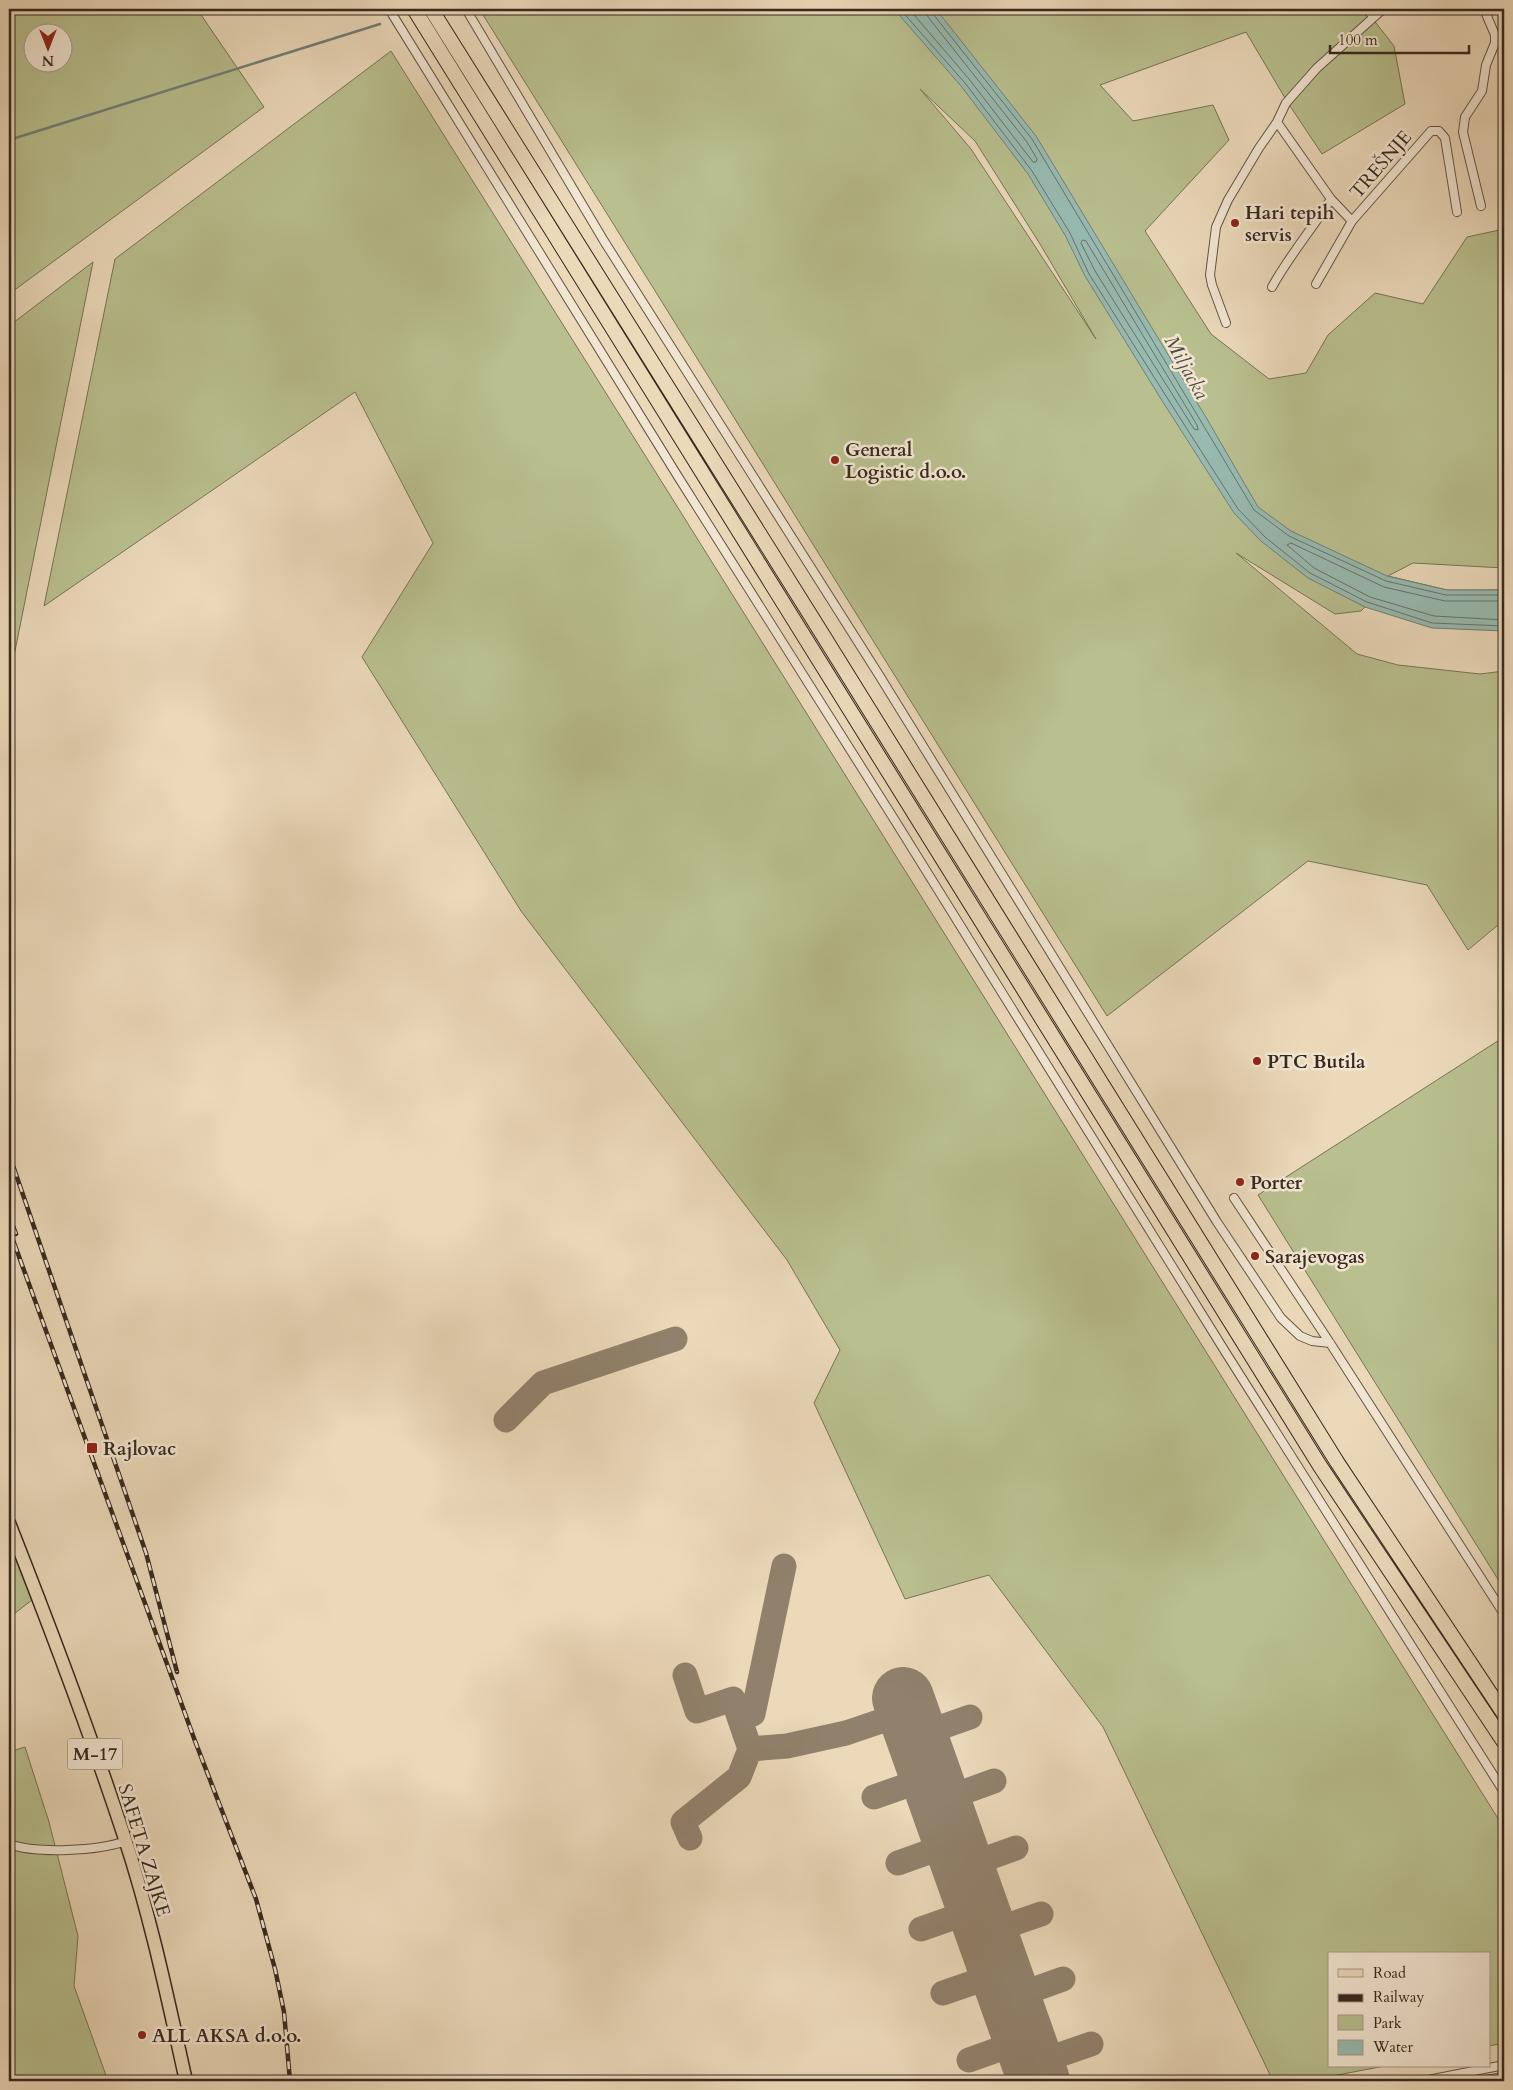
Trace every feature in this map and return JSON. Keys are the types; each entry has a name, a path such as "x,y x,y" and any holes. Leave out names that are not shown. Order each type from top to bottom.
{"highway":[{"path":"414,9 1320,1466 1504,1742"},
{"path":"431,9 811,615 1337,1462 1504,1714"}],"main road":[{"name":"SAFETA ZAJKE","path":"9,1523 72,1688 126,1841 166,1990 186,2081"}],"street":[{"path":"389,9 1231,1362 1504,1792"},
{"path":"466,9 604,241 879,675 1217,1222 1281,1318 1300,1336 1312,1341 1330,1343"},
{"path":"1366,9 1374,17"},
{"path":"1226,323 1210,275 1216,227 1228,200 1259,148 1278,122 1286,103 1317,68 1383,9"},
{"path":"1481,206 1463,132 1463,123 1469,108 1482,92 1486,65 1495,43 1495,35 1484,9"},
{"name":"TREŠNJE","path":"1278,122 1331,199 1352,221 1431,131 1435,130 1443,134 1457,212"},
{"name":"TREŠNJE","path":"1272,287 1286,262 1315,224 1331,199"},
{"path":"1316,284 1352,221"},
{"path":"1234,1198 1330,1343 1504,1614"},
{"path":"9,1844 60,1850 111,1846 126,1841"},
{"path":"1423,2081 1504,2066"}],"green space":[{"path":"9,9 197,9 264,107 9,294"},
{"path":"1365,9 1394,46 1405,104 1322,154 1288,103 1246,32 1100,85 1133,121 1213,105 1229,140 1145,231 1211,334 1269,379 1306,373 1328,335 1375,293 1423,304 1467,237 1504,229 1504,568 1413,563 1388,576 1447,590 1504,590 1379,593 1361,611 1335,614 1236,553 1357,654 1398,665 1480,674 1504,671 1504,920 1468,950 1427,885 1308,861 1107,1016 480,10","holes":["920,89 975,141 1040,244 1096,339 971,149"]},
{"path":"391,51 1504,1828 1504,2043 1490,2046 1490,1952 1328,1952 1328,2068 1374,2068 1306,2081 1273,2081 1103,1727 989,1575 905,1599 814,1403 840,1350 787,1260 521,911 362,657 433,543 355,392 44,606 115,259"},
{"path":"93,262 12,666 9,672 9,326"},
{"path":"1504,1037 1504,1589 1258,1195"},
{"path":"9,1542 32,1600 10,1617 9,1623"},
{"path":"25,1747 49,1822 78,1936 74,1986 108,2081 9,2081 9,1752"},
{"path":"1504,2072 1504,2081 1455,2081"}],"water":[{"path":"894,9 936,9 1036,136 1258,507 1291,531 1387,576 1447,590 1504,590 1504,631 1432,628 1365,607 1308,578 1261,541 1234,513 1161,399 1085,276 1065,235 1028,174 961,86"}],"waterway":[{"path":"9,140 380,24"}],"taxiway":[{"path":"506,1420 543,1383 675,1339"},
{"path":"784,1566 753,1714 740,1720 750,1749 787,1746 846,1733 908,1712"},
{"path":"685,1675 697,1711 733,1699 740,1720"},
{"path":"916,1736 970,1717"},
{"path":"690,1838 683,1822 739,1777 750,1749"},
{"path":"874,1797 931,1777"},
{"path":"939,1801 994,1781"},
{"path":"898,1863 954,1843"},
{"path":"963,1867 1016,1848"},
{"path":"921,1929 978,1909"},
{"path":"986,1933 1041,1914"},
{"path":"943,1993 1001,1973"},
{"path":"1010,1998 1063,1979"},
{"path":"969,2060 1025,2040"},
{"path":"1033,2064 1091,2044"}],"runway":[{"path":"903,1698 1039,2081"}],"railway":[{"path":"9,1154 146,1553 177,1672"},
{"path":"9,1215 16,1234"},
{"path":"9,1229 195,1741 256,1899 275,1969 284,2012 290,2081"}],"place":[{"name":"Hari tepih servis","path":"1235,223"},
{"name":"General Logistic d.o.o.","path":"835,460"},
{"name":"PTC Butila","path":"1257,1061"},
{"name":"Porter","path":"1240,1182"},
{"name":"Sarajevogas","path":"1255,1256"},
{"name":"Rajlovac","path":"92,1448"},
{"name":"ALL AKSA d.o.o.","path":"142,2035"}],"water label":[{"name":"Miljacka","path":"1187,367"}]}
